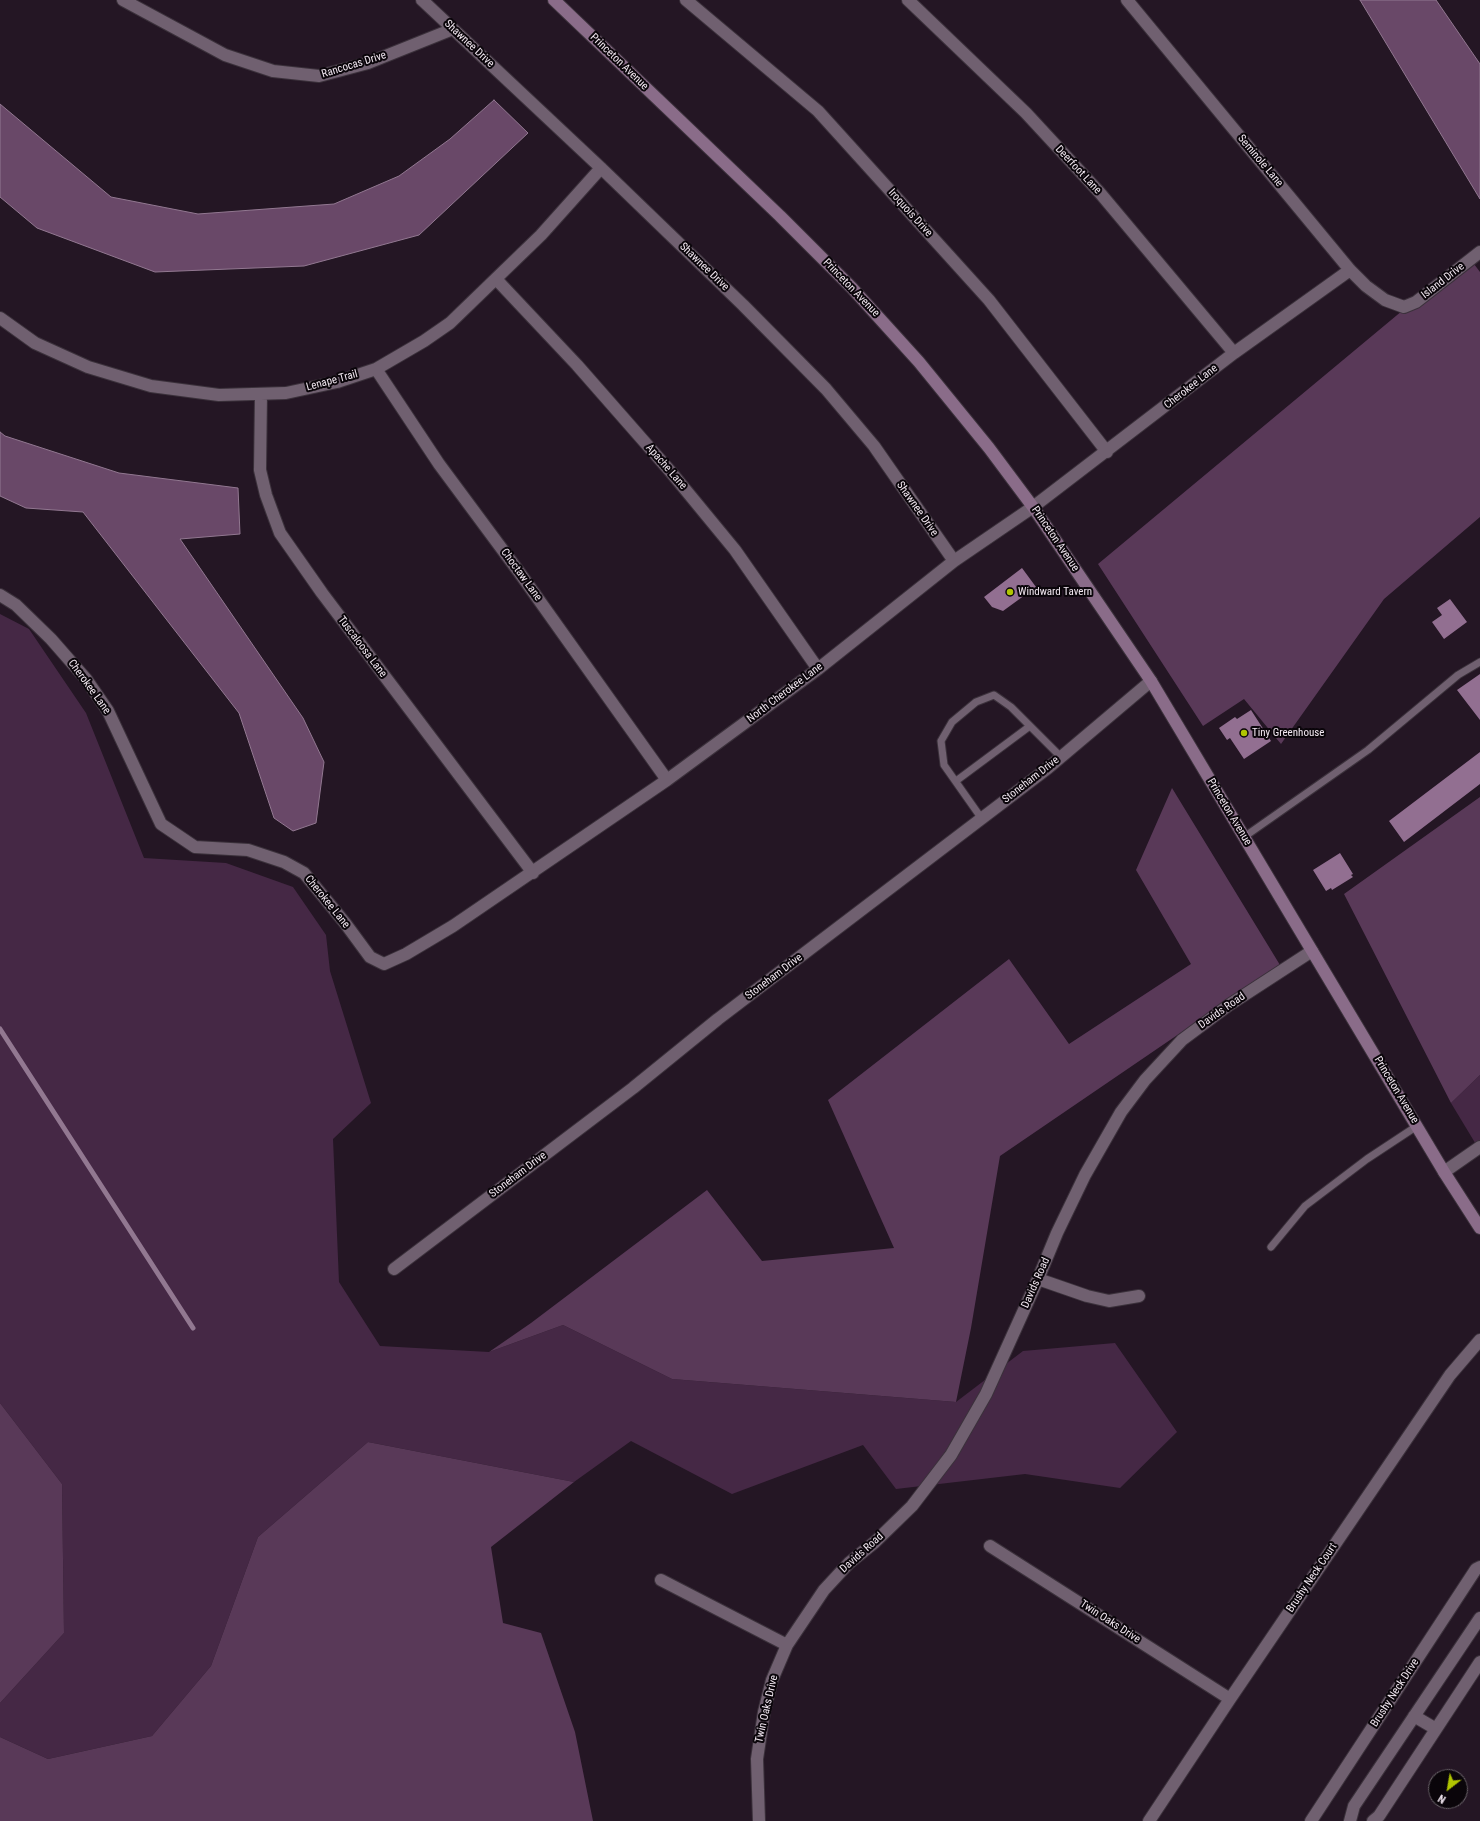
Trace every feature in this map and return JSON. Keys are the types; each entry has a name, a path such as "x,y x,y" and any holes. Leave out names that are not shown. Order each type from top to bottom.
{"main road":[{"name":"Princeton Avenue","path":"554,0 780,216 852,288 919,362 989,448 1033,507 1151,681 1444,1172 1480,1228"}],"street":[{"name":"Rancocas Drive","path":"123,0 225,55 273,71 319,76 368,63 453,29"},
{"name":"Shawnee Drive","path":"422,0 601,168 743,305 826,389 874,446 954,561"},
{"name":"Iroquois Drive","path":"686,0 818,111 989,300 1107,452"},
{"name":"Deerfoot Lane","path":"908,0 1026,113 1084,176 1234,353"},
{"name":"Seminole Lane","path":"1127,0 1350,270 1366,286 1385,300 1404,307"},
{"name":"Lenape Trail","path":"0,318 35,343 88,367 151,386 219,395 286,393 330,384 376,369 424,341 450,323 541,235 601,168"},
{"name":"Island Drive","path":"1404,307 1416,302 1480,252"},
{"name":"Cherokee Lane","path":"1033,507 1107,452 1234,353 1350,270"},
{"name":"Apache Lane","path":"496,280 577,365 670,471 735,550 818,669"},
{"name":"Choctaw Lane","path":"376,369 439,464 519,572 667,780"},
{"name":"Tuscaloosa Lane","path":"261,394 260,470 266,496 280,533 322,592 533,873"},
{"name":"North Cherokee Lane","path":"533,873 667,780 818,669 954,561 1033,507"},
{"name":"Cherokee Lane","path":"0,595 16,605 51,639 86,680 108,711 161,824 195,848 248,850 284,862 304,872 370,957 384,964 406,954 533,873"},
{"name":"Stoneham Drive","path":"394,1269 634,1088 718,1019 982,819 1061,757 1151,681"},
{"name":"Davids Road","path":"787,1645 824,1590 849,1563 875,1542 912,1506 951,1455 986,1394 1057,1233 1085,1175 1121,1112 1146,1080 1182,1040 1229,1005 1312,951"},
{"path":"1444,1172 1480,1147"},
{"path":"1038,1279 1088,1296 1109,1301 1139,1296"},
{"name":"Brushy Neck Court","path":"1149,1821 1450,1375 1480,1340"},
{"name":"Twin Oaks Drive","path":"990,1546 1230,1699"},
{"name":"Brushy Neck Drive","path":"1311,1821 1476,1569 1480,1567"},
{"path":"661,1580 787,1645"},
{"path":"1350,1821 1354,1806 1480,1618"},
{"name":"Twin Oaks Drive","path":"759,1821 757,1797 758,1751 772,1680 787,1645"},
{"path":"1373,1821 1379,1816 1480,1662"},
{"path":"1414,1716 1436,1730"}],"lane":[{"path":"1244,837 1368,750 1458,675 1480,662"},
{"path":"982,819 944,765 941,741 952,722 976,702 994,695 1011,707 1061,757"},
{"path":"956,781 1030,726"},
{"path":"1271,1247 1305,1206 1367,1159 1417,1126"}],"shaded area":[{"path":"1360,0 1436,0 1480,64 1480,199"},
{"path":"494,100 528,133 419,235 304,266 155,272 37,228 0,197 0,104 111,197 198,214 334,204 399,176 450,139"},
{"path":"1468,256 1480,272 1480,517 1384,599 1281,744 1244,699 1203,726 1098,564"},
{"path":"0,432 5,436 119,473 238,488 240,534 180,539 303,718 324,762 316,823 293,831 274,818 239,713 83,512 26,508 0,496"},
{"path":"0,614 29,629 86,713 144,858 226,863 293,887 326,935 330,971 371,1103 333,1139 339,1282 380,1346 489,1352 563,1325 672,1379 956,1402 1023,1351 1115,1343 1177,1432 1120,1488 1025,1474 896,1489 863,1445 732,1494 631,1441 574,1482 368,1442 258,1537 211,1666 152,1736 48,1759 0,1737 0,1703 64,1633 62,1484 0,1403"},
{"path":"1172,788 1280,965 1000,1156 971,1328 956,1402 672,1379 563,1325 489,1352 531,1323 707,1190 762,1261 894,1248 828,1100 1009,959 1069,1044 1191,964 1136,870"},
{"path":"1480,797 1480,1075 1451,1103 1344,894"},
{"path":"1480,1075 1480,1151 1451,1103"},
{"path":"0,1403 62,1484 64,1633 0,1703"},
{"path":"368,1442 574,1482 491,1547 503,1623 541,1633 575,1732 593,1821 0,1821 0,1737 48,1759 152,1736 211,1666 258,1537"}],"building":[{"name":"Windward Tavern","path":"1022,568 1036,587 1003,611 992,607 984,597"},
{"path":"1450,599 1467,622 1444,639 1432,622 1442,615 1437,608"},
{"path":"1480,674 1480,720 1457,690"},
{"name":"Tiny Greenhouse","path":"1251,710 1271,741 1244,759 1230,738 1227,740 1219,728 1235,717 1237,719"},
{"path":"1480,752 1480,784 1404,842 1389,821"},
{"path":"1340,853 1353,874 1351,875 1353,877 1332,890 1331,888 1326,891 1313,870"}],"waterway":[{"path":"0,1029 193,1328"}],"place":[{"name":"Windward Tavern","path":"1010,592"},
{"name":"Tiny Greenhouse","path":"1244,733"}]}
